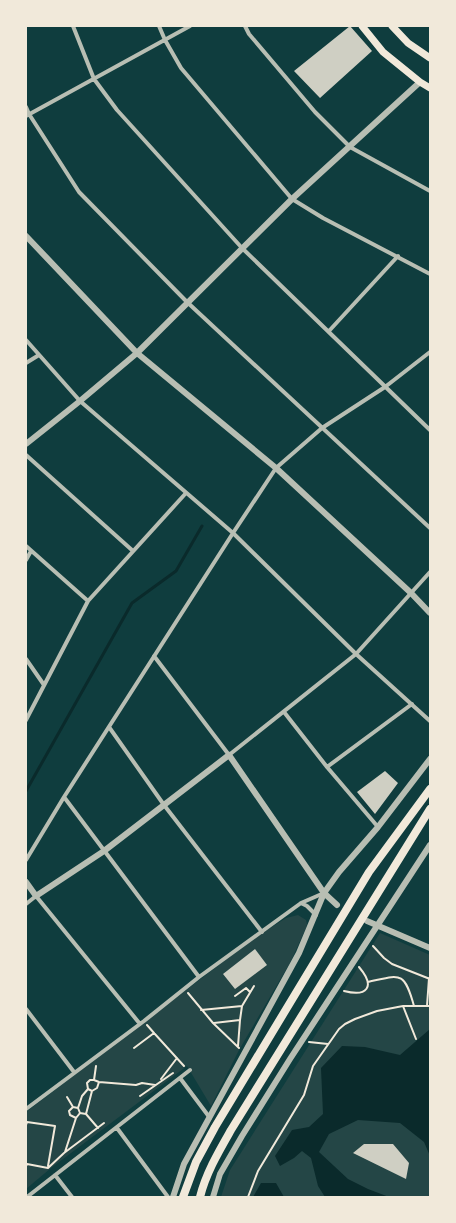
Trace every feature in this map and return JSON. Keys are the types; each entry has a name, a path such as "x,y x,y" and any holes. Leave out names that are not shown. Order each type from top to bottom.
{"main road":[{"path":"362,26 383,52 420,82 430,88"},
{"path":"392,26 408,43 430,58"},
{"path":"183,1197 196,1162 215,1127 369,872 430,789"},
{"path":"200,1197 203,1185 215,1157 231,1130 430,809"}],"street":[{"path":"74,26 94,79 117,110 242,248 430,430"},
{"path":"159,26 181,68 292,199 323,218 430,274"},
{"path":"27,115 190,26"},
{"path":"245,26 249,34 310,106 350,147 430,191"},
{"path":"26,444 137,353 292,199 420,82"},
{"path":"26,107 27,115 79,192 187,302 430,528"},
{"path":"26,236 137,353 276,468 411,593 430,613"},
{"path":"328,331 398,256"},
{"path":"26,340 80,401 233,533 356,654 430,721"},
{"path":"26,860 64,797 276,468 322,428 385,387 430,352"},
{"path":"26,363 39,355"},
{"path":"26,455 133,551"},
{"path":"26,720 88,601 186,493"},
{"path":"26,546 88,601"},
{"path":"26,560 31,551"},
{"path":"26,904 104,851 229,755 356,654 430,572"},
{"path":"154,656 229,755 324,893 336,905"},
{"path":"26,659 44,685"},
{"path":"327,767 412,704"},
{"path":"284,712 327,767 378,827"},
{"path":"109,727 164,805 262,932"},
{"path":"173,1197 182,1168 299,954 324,893 339,872 378,827 430,759"},
{"path":"64,797 199,977"},
{"path":"213,1197 220,1174 228,1158 302,1040 430,845"},
{"path":"26,882 140,1024"},
{"path":"26,1110 74,1072 140,1024 199,977 301,903 324,893"},
{"path":"301,903 307,906 316,915"},
{"path":"367,921 430,948"},
{"path":"26,1009 74,1072"},
{"path":"27,1197 190,1070"},
{"path":"180,1078 210,1118"},
{"path":"117,1128 168,1197"},
{"path":"55,1175 72,1197"}],"path":[{"path":"369,938 372,945 392,964 430,979 427,1006"},
{"path":"337,988 350,992 362,993 368,987 368,982 363,971 354,962"},
{"path":"368,982 396,976 400,978 407,985 414,1006"},
{"path":"184,989 213,1023 238,1048 242,1006 254,986"},
{"path":"235,996 246,988 250,992"},
{"path":"202,1010 242,1006"},
{"path":"248,1197 258,1171 304,1095 313,1066 339,1029 345,1024 377,1011 403,1006 430,1006"},
{"path":"403,1006 416,1038"},
{"path":"213,1023 240,1020"},
{"path":"134,1048 154,1033 185,1066 140,1096"},
{"path":"302,1040 328,1044"},
{"path":"160,1082 176,1058"},
{"path":"91,1070 97,1065 94,1080"},
{"path":"80,1113 78,1108 82,1096 88,1089 90,1080 136,1085 142,1083 155,1085"},
{"path":"86,1114 92,1091 97,1088 99,1082"},
{"path":"88,1089 92,1091"},
{"path":"67,1097 73,1107 78,1108"},
{"path":"73,1107 69,1111 70,1115 76,1118"},
{"path":"80,1113 86,1114 98,1128"},
{"path":"64,1153 76,1118 80,1113"},
{"path":"26,1125 26,1121 54,1126 48,1168"},
{"path":"48,1168 64,1153 104,1124"},
{"path":"26,1165 48,1168"}],"shaded area":[{"path":"298,915 306,920 307,924 291,961 239,1050 211,1106 187,1066 51,1168 26,1189 26,1112 253,939 286,918"},
{"path":"380,933 430,955 430,1197 221,1197 230,1170"},
{"path":"430,1029 430,1156 424,1142 400,1123 358,1120 329,1134 319,1152 348,1179 389,1197 325,1197 318,1186 311,1158 302,1151 294,1158 280,1166 275,1156 292,1130 309,1127 323,1114 321,1068 342,1046 365,1047 400,1055"},
{"path":"261,1183 276,1183 284,1197 253,1197"}],"building":[{"path":"350,26 372,51 320,98 294,71"},
{"path":"385,771 398,783 375,814 357,792"},
{"path":"255,949 267,965 235,989 223,974"},
{"path":"364,1144 393,1144 409,1163 406,1179 353,1153"}],"waterway":[{"path":"26,791 132,603 176,571 202,526"}]}
